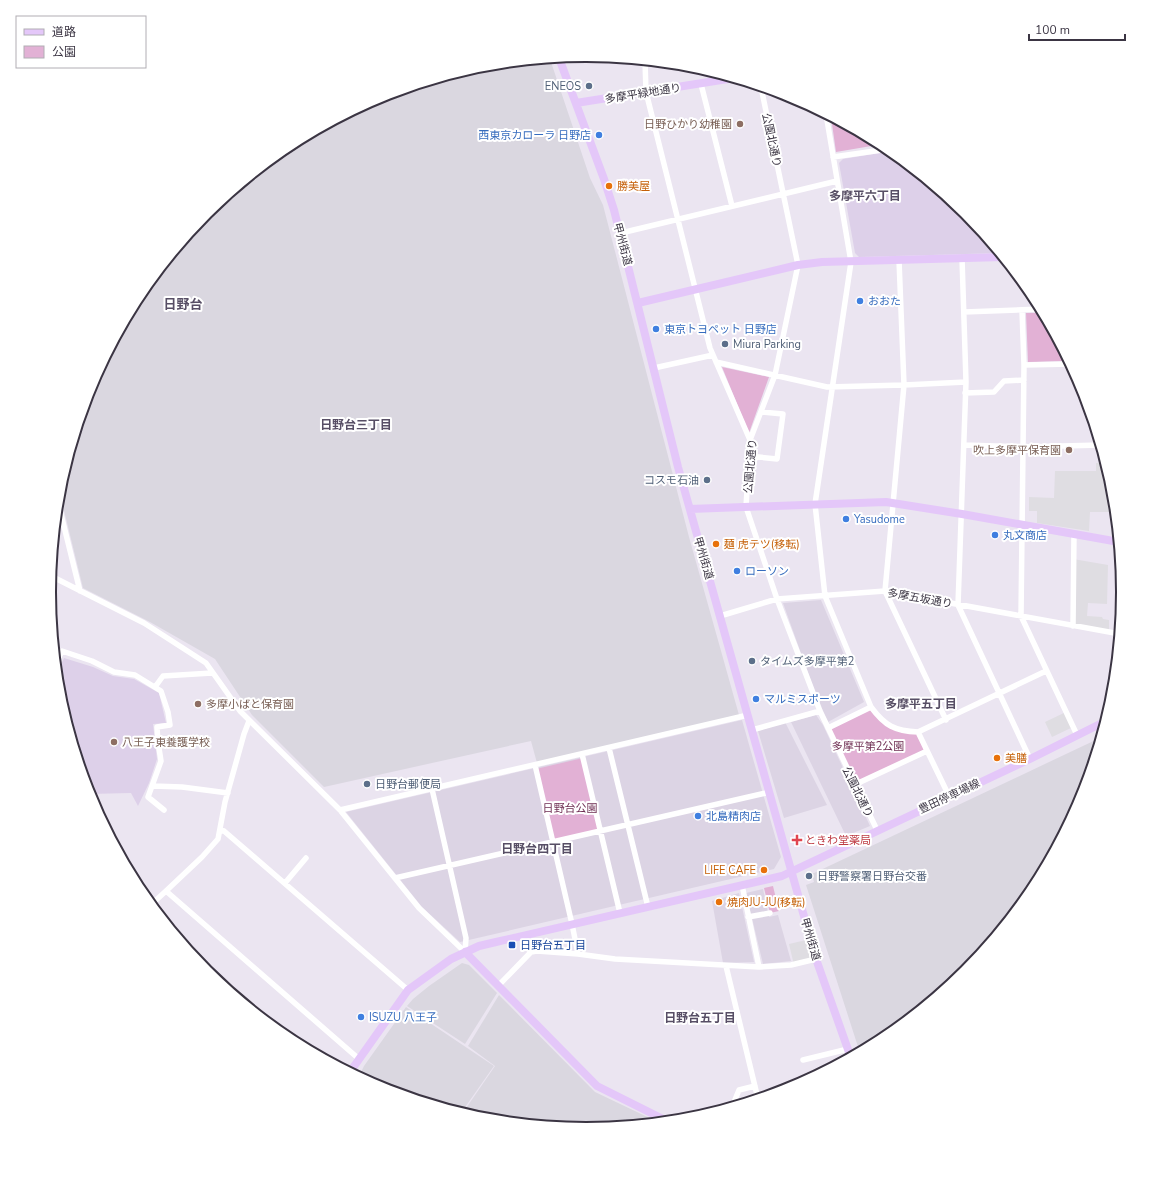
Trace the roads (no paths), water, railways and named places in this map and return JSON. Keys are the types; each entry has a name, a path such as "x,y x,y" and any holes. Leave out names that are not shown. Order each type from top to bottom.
{"street":[{"name":"甲州街道","path":"561,63 604,179 621,233 678,467 816,959 849,1053"},
{"path":"645,66 646,92 712,355 750,440"},
{"name":"多摩平緑地通り","path":"576,103 724,80"},
{"path":"701,84 732,206"},
{"name":"公園北通り","path":"762,92 798,265 775,375 750,440 746,507 777,599 820,711 854,785 877,830"},
{"path":"827,120 836,181 851,262 815,504 825,596 871,707 879,718 890,727 904,732 918,732 946,720 1046,671"},
{"path":"833,157 879,150"},
{"path":"621,233 836,181"},
{"path":"638,303 798,265 822,262 997,257"},
{"path":"962,258 966,393 958,605 1030,759"},
{"path":"899,260 904,385 885,591 946,720"},
{"path":"964,312 1035,309"},
{"path":"1022,310 1024,380 1021,616 1077,735"},
{"path":"654,368 712,355"},
{"path":"716,362 832,387 966,382"},
{"path":"1024,365 1064,362"},
{"path":"966,393 994,392 1004,381 1024,380"},
{"path":"749,456 777,459 783,414 761,412"},
{"path":"964,445 1023,447 1096,445"},
{"path":"690,509 815,504 893,503 1114,541"},
{"path":"62,517 80,591"},
{"path":"1073,626 1074,534"},
{"path":"56,579 144,623 206,663 240,711 340,810 419,908 465,952 597,1086 660,1117"},
{"name":"多摩五坂通り","path":"720,616 777,599 885,591 1115,633"},
{"path":"60,655 62,651 92,661 114,672 135,675 161,691 168,712 170,724 157,727 161,761 148,797 164,810"},
{"path":"155,687 163,676 212,673"},
{"path":"828,728 871,707"},
{"path":"752,730 820,711"},
{"path":"340,810 748,715"},
{"path":"155,901 216,842 244,734 249,721"},
{"name":"豊田停車場線","path":"353,1068 408,990 465,952 496,942 776,878 948,796 1030,759 1100,724"},
{"path":"918,732 948,796"},
{"path":"610,748 648,907"},
{"path":"854,785 927,751"},
{"path":"582,754 620,913"},
{"path":"535,765 578,954"},
{"path":"153,786 182,787 228,793"},
{"path":"432,789 466,938 465,952"},
{"path":"395,878 770,792"},
{"path":"220,830 224,831 408,990"},
{"path":"285,884 306,858"},
{"path":"742,885 759,967"},
{"path":"166,891 359,1059"},
{"path":"748,917 770,913"},
{"path":"498,986 531,952 538,951 615,959 759,967 791,965 816,959"},
{"path":"726,966 757,1095"},
{"path":"803,1060 848,1049"},
{"path":"734,1102 740,1090 755,1086"}],"place":[{"name":"ENEOS","path":"589,86"},
{"name":"日野ひかり幼稚園","path":"740,124"},
{"name":"西東京カローラ 日野店","path":"599,135"},
{"name":"勝美屋","path":"609,186"},
{"name":"おおた","path":"860,301"},
{"name":"東京トヨペット 日野店","path":"656,329"},
{"name":"Miura Parking","path":"725,344"},
{"name":"吹上多摩平保育園","path":"1069,450"},
{"name":"コスモ石油","path":"707,480"},
{"name":"Yasudome","path":"846,519"},
{"name":"丸文商店","path":"995,535"},
{"name":"麺 虎テツ(移転)","path":"716,544"},
{"name":"ローソン","path":"737,571"},
{"name":"タイムズ多摩平第2","path":"752,661"},
{"name":"マルミスポーツ","path":"756,699"},
{"name":"多摩小ばと保育園","path":"198,704"},
{"name":"八王子東養護学校","path":"114,742"},
{"name":"美膳","path":"997,758"},
{"name":"日野台郵便局","path":"367,784"},
{"name":"北島精肉店","path":"698,816"},
{"name":"ときわ堂薬局","path":"797,840"},
{"name":"LIFE CAFE","path":"764,870"},
{"name":"日野警察署日野台交番","path":"809,876"},
{"name":"焼肉JU-JU(移転)","path":"719,902"},
{"name":"日野台五丁目","path":"512,945"},
{"name":"ISUZU 八王子","path":"361,1017"}],"district":[{"name":"多摩平六丁目","path":"865,196"},
{"name":"日野台","path":"183,304"},
{"name":"日野台三丁目","path":"356,425"},
{"name":"多摩平五丁目","path":"921,704"},
{"name":"日野台四丁目","path":"537,849"},
{"name":"日野台五丁目","path":"700,1018"}],"park label":[{"name":"多摩平第2公園","path":"868,746"},
{"name":"日野台公園","path":"570,808"}]}
